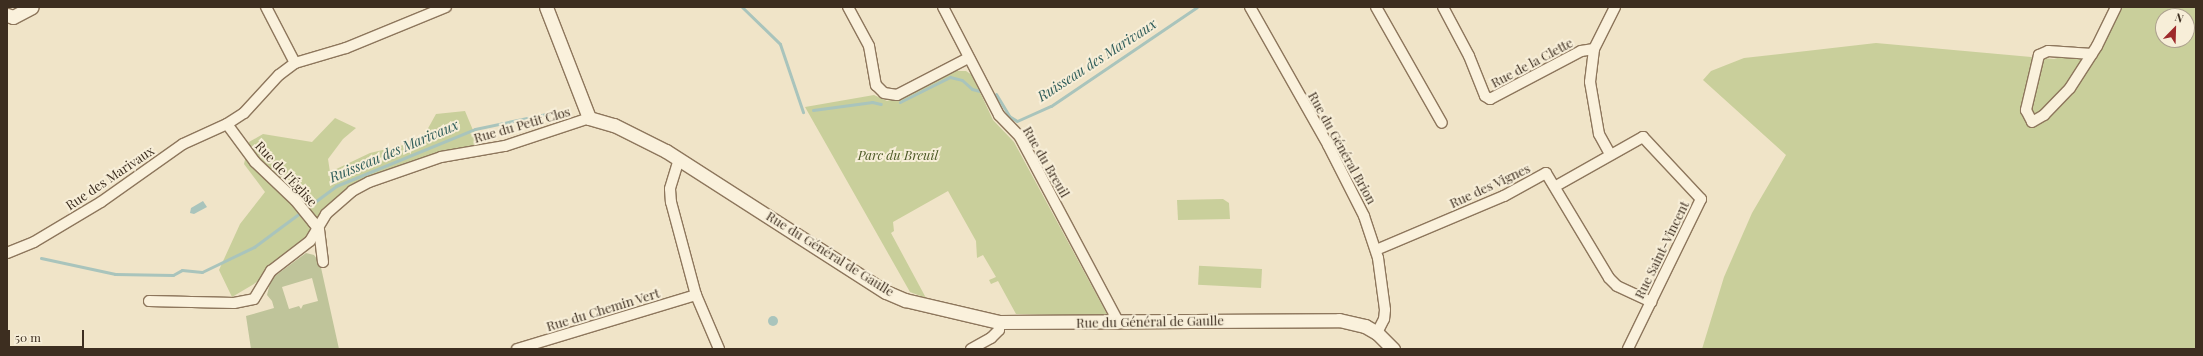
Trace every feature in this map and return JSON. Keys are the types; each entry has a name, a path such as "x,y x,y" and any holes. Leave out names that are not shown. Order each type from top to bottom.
{"street":[{"path":"7,15 13,17 32,7"},
{"path":"266,7 295,63"},
{"path":"227,124 244,113 279,75 295,63 346,48 446,7"},
{"path":"546,7 589,118"},
{"path":"848,7 869,46 876,85 884,93 897,95 968,58"},
{"name":"Rue du Breuil","path":"943,7 968,58 999,115 1020,137 1119,323"},
{"name":"Rue du Général Brion","path":"1250,7 1350,187 1376,250 1385,310 1384,319 1377,333"},
{"path":"1376,7 1442,123"},
{"name":"Rue de la Clette","path":"1443,7 1469,56 1485,96 1490,99 1581,51 1594,49"},
{"path":"1610,154 1600,134 1592,99 1590,82 1594,49 1615,7"},
{"path":"2092,54 2048,51 2039,55 2026,110 2032,122 2044,115 2070,88 2092,54 2116,7"},
{"name":"Rue du Petit Clos","path":"316,226 337,202 369,182 441,157 472,154 531,139 589,118"},
{"name":"Rue du Général de Gaulle","path":"589,118 599,119 638,136 679,159 886,292 922,306 999,322 1119,323 1339,320 1365,326 1377,333 1394,349"},
{"name":"Rue de l'Église","path":"227,124 255,162 295,200 316,226"},
{"name":"Rue des Marivaux","path":"7,253 34,242 101,202 183,144 227,124"},
{"name":"Rue Saint-Vincent","path":"1556,186 1610,154 1643,137 1701,199 1628,349"},
{"path":"679,159 670,189 671,202 696,295 720,349"},
{"name":"Rue des Vignes","path":"1376,250 1504,196 1546,173 1556,186 1609,278 1617,286 1651,302"},
{"path":"316,226 323,262"},
{"path":"149,301 234,303 254,299 271,271 310,241 316,226"},
{"name":"Rue du Chemin Vert","path":"517,349 696,295"},
{"path":"972,349 991,338 999,330 999,322"}],"green space":[{"path":"2115,7 2196,7 2196,349 1702,349 1724,277 1752,213 1786,155 1703,80 1711,71 1744,58 1876,43 2054,59 2064,56 2080,57 2081,61 2089,62"},
{"name":"Parc du Breuil","path":"956,71 966,71 972,75 993,120 1014,142 1108,316 1016,314 998,281 991,284 989,280 996,277 983,255 977,258 976,241 948,191 893,222 894,231 891,233 926,298 910,292 805,107 874,95 887,101"},
{"path":"465,111 480,147 445,150 370,178 290,254 254,284 232,297 219,270 240,224 265,192 244,164 249,142 263,134 312,142 335,118 356,128 343,139 328,159 330,172 370,153 412,143 426,132 436,114"},
{"path":"1223,199 1229,203 1230,219 1178,220 1177,200"},
{"path":"306,253 314,255 320,263 339,349 251,349 246,316 274,308 272,301 267,295 271,279","holes":["312,278 318,301 303,305 301,309 299,306 289,309 282,287"]},
{"path":"1199,266 1262,269 1261,288 1198,285"}],"water":[{"path":"203,201 207,207 194,214 190,213 191,208"},
{"path":"771,316 775,316 777,317 777,325 771,326 768,323 768,319"}],"waterway":[{"path":"742,7 780,44 803,112"},
{"name":"Ruisseau des Marivaux","path":"996,94 1009,116 1017,121 1051,106 1197,7"},
{"name":"Ruisseau des Marivaux","path":"900,102 950,77 962,80 972,89 980,91"},
{"name":"Ruisseau des Marivaux","path":"813,110 872,102 881,104"},
{"name":"Ruisseau des Marivaux","path":"41,258 115,274 173,275 182,270 202,272 254,247 336,186 475,129 551,113 565,113"}]}
